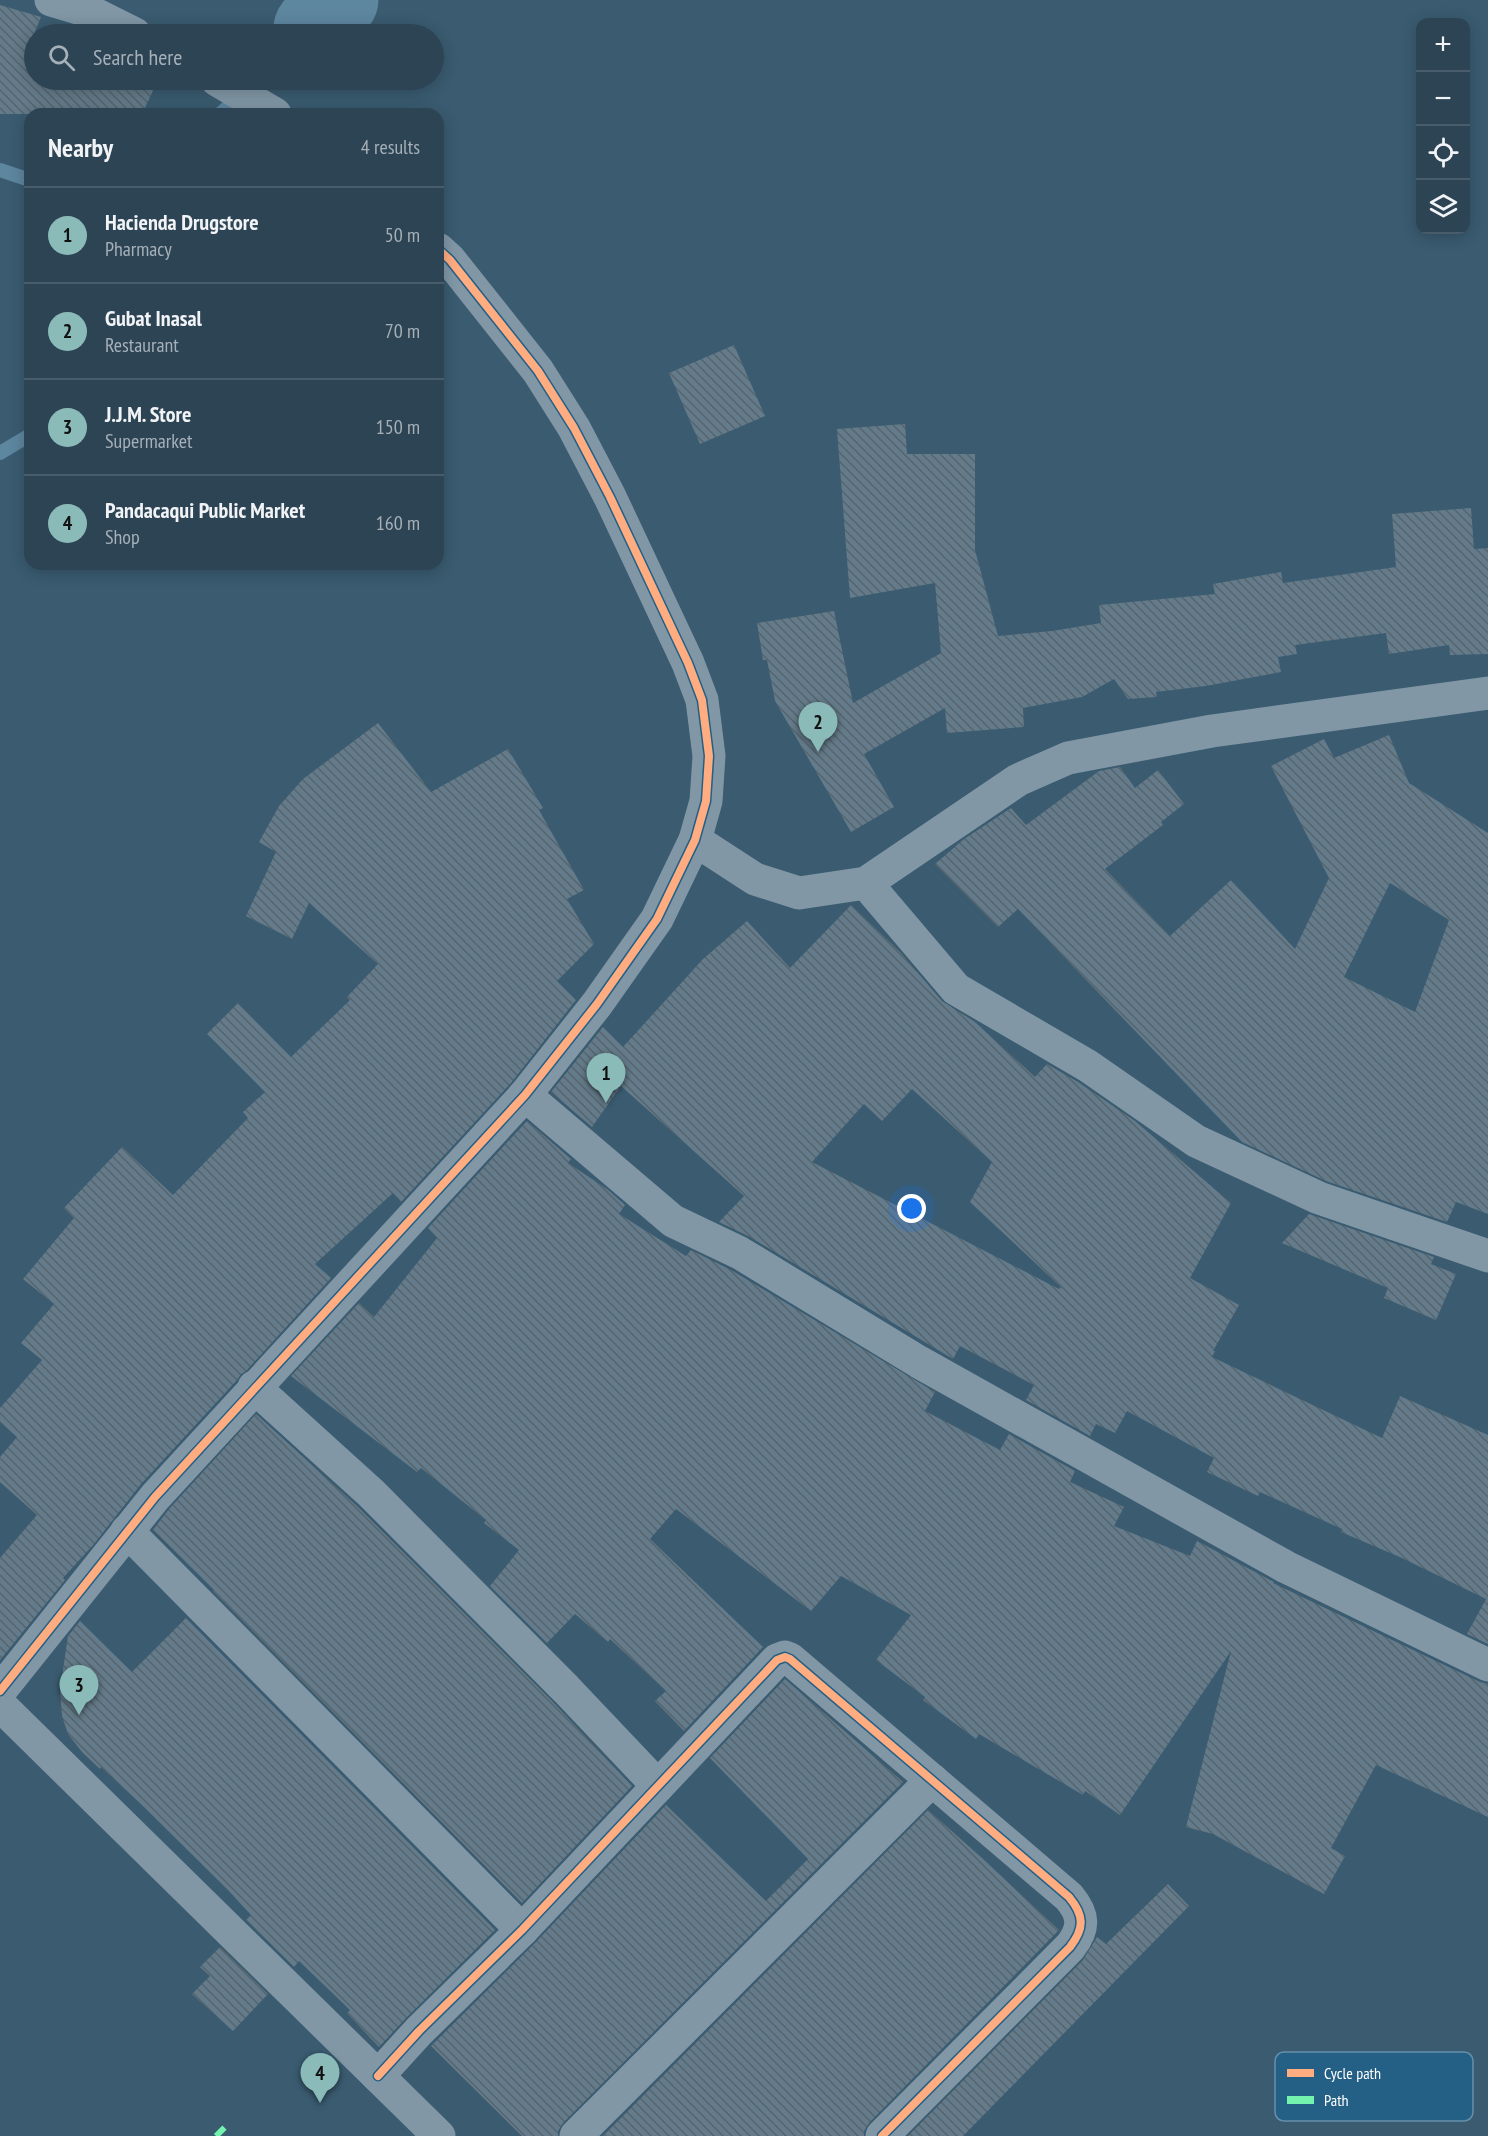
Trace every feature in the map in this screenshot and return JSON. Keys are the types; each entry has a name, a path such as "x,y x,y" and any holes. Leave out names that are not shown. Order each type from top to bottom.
{"street":[{"path":"51,0 91,12 115,24"},
{"path":"235,90 265,108"},
{"path":"0,1691 155,1497 525,1095 597,1004 657,919 695,840 706,801 709,756 702,700 688,663 610,497 574,428 538,371 444,254"},
{"path":"695,840 755,879 798,893 866,883 1018,780 1068,758 1212,731 1488,693"},
{"path":"866,883 956,989 1088,1066 1196,1141 1319,1198 1488,1256"},
{"path":"525,1095 673,1221 740,1253 919,1362 1286,1567 1488,1665"},
{"path":"254,1387 371,1493 658,1786"},
{"path":"128,1531 522,1930"},
{"path":"378,2076 419,2031 522,1930 777,1660 785,1657 1069,1897 1081,1916 1079,1936 1070,1947 882,2136"},
{"path":"0,1705 439,2136"},
{"path":"576,2136 932,1780"}],"building":[{"path":"0,5 41,17 38,24 24,24 24,90 153,90 145,108 24,108 24,114 0,114"},
{"path":"734,345 765,416 700,444 669,373"},
{"path":"905,424 907,454 975,454 975,550 998,636 1052,631 1101,623 1099,605 1215,594 1213,584 1281,572 1283,583 1396,567 1392,514 1471,508 1474,549 1488,548 1488,654 1450,655 1449,645 1389,654 1386,633 1295,645 1297,654 1278,657 1281,672 1206,686 1156,692 1157,697 1128,699 1114,679 1082,697 1023,708 1024,727 947,733 945,708 864,754 894,807 851,832 775,701 767,660 763,660 757,623 834,611 853,703 941,653 935,583 850,598 837,429"},
{"path":"378,723 431,792 508,749 543,808 539,810 584,890 567,899 594,944 557,981 576,1000 511,1083 401,1202 393,1193 315,1264 331,1278 141,1484 94,1544 63,1578 65,1580 0,1660 0,1558 37,1515 0,1482 0,1457 17,1437 0,1422 0,1408 42,1360 21,1343 54,1304 23,1279 74,1218 64,1208 122,1147 173,1195 248,1118 243,1112 265,1092 207,1034 238,1003 291,1057 350,1000 347,997 378,964 309,903 292,939 246,916 276,852 259,842 279,806 303,779"},
{"path":"1389,735 1409,783 1488,833 1488,1214 1456,1202 1447,1222 1326,1181 1242,1142 1018,909 998,927 935,864 964,839 1011,808 1026,825 1099,771 1120,767 1135,788 1158,770 1184,804 1161,822 1163,825 1105,869 1170,936 1231,880 1295,949 1329,878 1271,766 1324,739 1334,758","holes":["1390,883 1449,920 1415,1012 1344,977"]},
{"path":"851,905 900,952 942,1001 975,1022 1035,1077 1047,1064 1078,1082 1135,1121 1231,1203 1190,1278 1239,1305 1213,1351 1215,1351 1212,1357 1382,1438 1400,1396 1488,1435 1488,1644 1467,1634 1486,1599 1402,1558 1341,1532 1342,1529 1260,1492 1258,1496 1207,1472 1214,1458 1127,1411 1115,1433 1096,1424 1090,1436 1026,1400 1034,1385 960,1346 953,1359 750,1237 719,1222 744,1196 621,1086 592,1127 551,1092 603,1027 623,1047 703,959 747,921 790,968","holes":["912,1089 992,1162 970,1202 1061,1287 1059,1289 812,1162 864,1104 882,1121"]},
{"path":"527,1121 571,1159 568,1163 607,1189 625,1205 619,1214 686,1256 691,1250 731,1270 935,1392 925,1411 1000,1450 1009,1434 1075,1471 1070,1482 1124,1507 1114,1526 1190,1556 1197,1541 1273,1583 1488,1684 1488,1817 1376,1765 1331,1848 1345,1856 1324,1894 1213,1834 1186,1827 1231,1651 1120,1815 1085,1791 1083,1795 979,1734 976,1739 923,1700 925,1697 876,1660 911,1615 841,1576 811,1611 676,1509 650,1539 763,1647 684,1731 655,1701 666,1691 610,1639 608,1642 575,1614 547,1643 490,1586 519,1550 484,1523 486,1520 421,1468 417,1472 291,1376 359,1303 374,1317 437,1238 428,1228"},
{"path":"1309,1214 1434,1257 1431,1264 1456,1274 1436,1320 1384,1298 1388,1288 1282,1243"},
{"path":"256,1414 358,1507 553,1702 632,1786 522,1903 153,1530 169,1509"},
{"path":"186,1618 495,1930 379,2047 347,2013 350,2010 299,1961 294,1967 246,1920 251,1915 228,1890 143,1806 82,1752 68,1734 62,1716 60,1690 68,1636 80,1621 132,1672"},
{"path":"785,1679 903,1782 563,2123 558,2136 522,2136 431,2046 535,1943 666,1805 766,1901 808,1859 710,1758"},
{"path":"928,1810 1059,1930 869,2123 864,2136 603,2136"},
{"path":"1168,1884 1189,1906 963,2136 908,2136 1083,1960 1097,1937 1106,1944"},
{"path":"220,1947 268,1994 233,2031 192,1994 210,1976 200,1967"}],"waterway":[{"path":"317,24 338,0"},
{"path":"227,108 247,90"},
{"path":"0,170 24,178"},
{"path":"0,453 24,439"}],"marked path":[{"path":"216,2136 226,2126"}],"cycle path":[{"path":"0,1691 155,1497 525,1095 597,1004 657,919 695,840 706,801 709,756 702,700 688,663 610,497 574,428 538,371 444,254"},
{"path":"378,2076 419,2031 522,1930 777,1660 785,1657 1069,1897 1080,1916 1080,1928 1070,1947 882,2136"}],"place":[{"name":"Gubat Inasal","path":"818,752"},
{"name":"Hacienda Drugstore","path":"606,1103"},
{"name":"J.J.M. Store","path":"79,1715"},
{"name":"Pandacaqui Public Market","path":"320,2103"}]}
